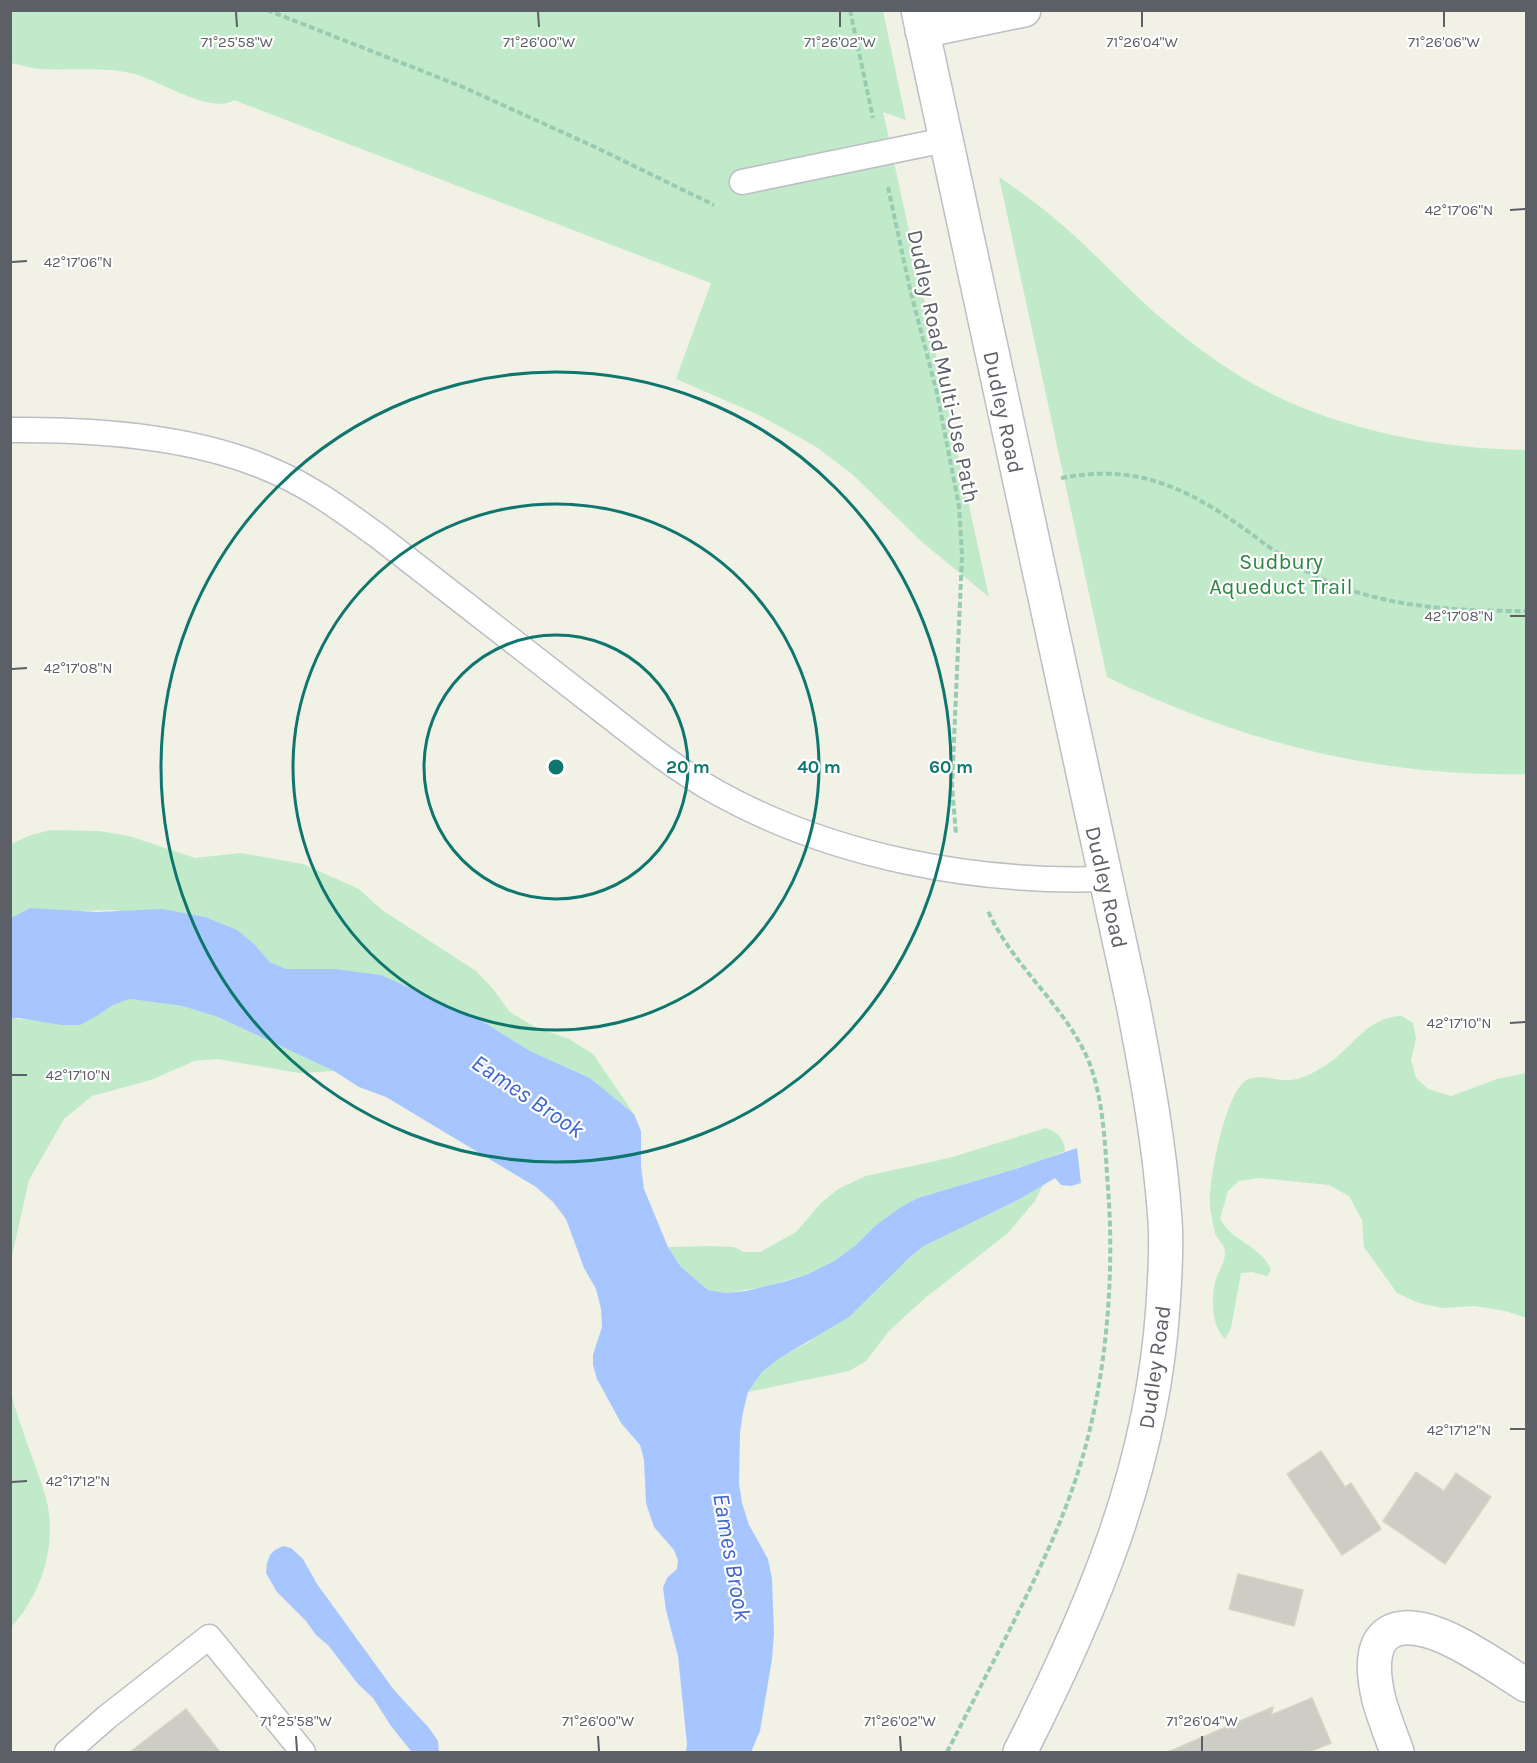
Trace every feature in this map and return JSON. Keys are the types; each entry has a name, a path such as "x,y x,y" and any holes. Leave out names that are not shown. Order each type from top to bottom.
{"street":[{"path":"920,21 1024,10"},
{"name":"Dudley Road","path":"920,21 1137,1024 1159,1161 1166,1248 1156,1378 1146,1431 1125,1510 1094,1594 1063,1666 1020,1752"},
{"path":"1397,1752 1380,1704 1376,1673 1378,1643 1387,1632 1400,1627 1409,1627 1430,1632 1458,1644 1527,1684"}],"lane":[{"path":"742,182 945,140"},
{"path":"10,430 73,430 111,433 196,446 225,453 279,473 327,500 378,536 695,780 764,816 846,845 945,868 1030,878 1104,879"},
{"path":"67,1752 107,1717 209,1637 303,1752"}],"path":[{"path":"267,10 463,87 585,142 715,205"},
{"name":"Dudley Road Multi-Use Path","path":"850,10 910,289 943,419 959,506 962,556 952,786 952,806 957,841"},
{"path":"1054,480 1109,472 1164,483 1214,508 1287,560 1319,578 1351,591 1383,600 1450,609 1527,611"},
{"path":"946,1752 1034,1581 1054,1539 1075,1483 1095,1410 1110,1279 1108,1180 1101,1109 1089,1062 1076,1038 1003,940 988,910"}],"green space":[{"path":"10,11 883,11 906,120 883,112 989,597 922,542 852,474 815,446 759,415 676,379 711,283 234,100 225,104 200,101 126,72 38,69 11,63"},
{"name":"Sudbury Aqueduct Trail","path":"999,177 1059,222 1146,305 1182,335 1224,366 1268,392 1329,417 1394,435 1460,446 1526,450 1526,774 1417,769 1363,762 1311,751 1208,720 1107,677"},
{"path":"51,830 99,831 129,836 195,858 241,853 303,864 359,889 382,910 476,971 510,1012 535,1027 569,1039 593,1054 634,1114 590,1078 530,1051 477,1018 404,985 334,969 287,970 270,962 255,945 116,910 72,911 30,908 11,918 11,844 31,835"},
{"path":"130,999 182,1006 218,1017 334,1071 299,1073 217,1059 194,1061 151,1080 92,1096 64,1119 29,1180 11,1260 11,1019 38,1020 97,1016 113,1005"},
{"path":"1402,1016 1413,1023 1416,1039 1411,1060 1416,1078 1428,1089 1451,1096 1497,1079 1526,1073 1526,1318 1506,1311 1474,1306 1443,1308 1419,1303 1397,1293 1364,1247 1362,1220 1349,1196 1329,1185 1259,1178 1239,1181 1228,1191 1220,1219 1225,1227 1260,1255 1271,1270 1267,1276 1252,1272 1241,1273 1231,1328 1225,1339 1217,1328 1213,1297 1225,1250 1215,1233 1210,1194 1220,1136 1233,1099 1241,1086 1249,1079 1259,1077 1290,1080 1311,1073 1333,1060 1368,1028 1389,1018"},
{"path":"1046,1128 1060,1136 1065,1151 1040,1161 918,1198 875,1226 856,1245 834,1261 808,1274 764,1287 725,1293 708,1290 681,1267 668,1247 734,1247 744,1252 760,1252 796,1232 821,1203 838,1189 866,1176 949,1158"},
{"path":"1044,1183 1035,1201 1008,1233 924,1299 889,1331 866,1361 849,1371 748,1392 762,1372 780,1358 809,1342 924,1246 1020,1199"},
{"path":"11,1393 46,1498 50,1532 45,1567 39,1584 22,1614 11,1627"}],"water":[{"name":"Eames Brook","path":"30,908 97,912 162,909 205,917 237,930 270,962 286,969 334,969 381,975 477,1018 530,1051 590,1078 634,1114 641,1131 641,1166 644,1189 668,1247 681,1267 708,1290 725,1293 746,1291 808,1274 834,1261 856,1245 875,1226 918,1198 1077,1148 1081,1183 1071,1186 1061,1185 1055,1178 1020,1199 924,1246 849,1317 780,1358 762,1372 748,1392 740,1433 739,1483 749,1525 768,1559 772,1579 774,1634 760,1731 751,1752 686,1752 678,1656 666,1610 663,1588 667,1578 677,1569 678,1560 674,1550 654,1527 646,1503 644,1460 640,1445 621,1423 597,1379 593,1355 602,1327 601,1309 596,1289 584,1268 566,1219 553,1202 536,1187 386,1097 359,1087 334,1071 218,1017 182,1006 130,999 113,1005 80,1025 11,1019 11,918"},
{"path":"283,1546 291,1548 303,1559 317,1584 394,1690 429,1728 438,1741 439,1752 411,1751 373,1698 358,1684 328,1645 277,1592 266,1573 267,1563 270,1555"}],"building":[{"path":"1321,1451 1345,1487 1351,1483 1381,1529 1342,1555 1287,1474"},
{"path":"1416,1472 1444,1491 1456,1473 1491,1497 1445,1564 1383,1521"},
{"path":"1238,1574 1303,1590 1294,1626 1229,1609"},
{"path":"1312,1698 1331,1743 1309,1752 1168,1752 1273,1707 1271,1715"},
{"path":"186,1709 220,1752 130,1752"}]}
